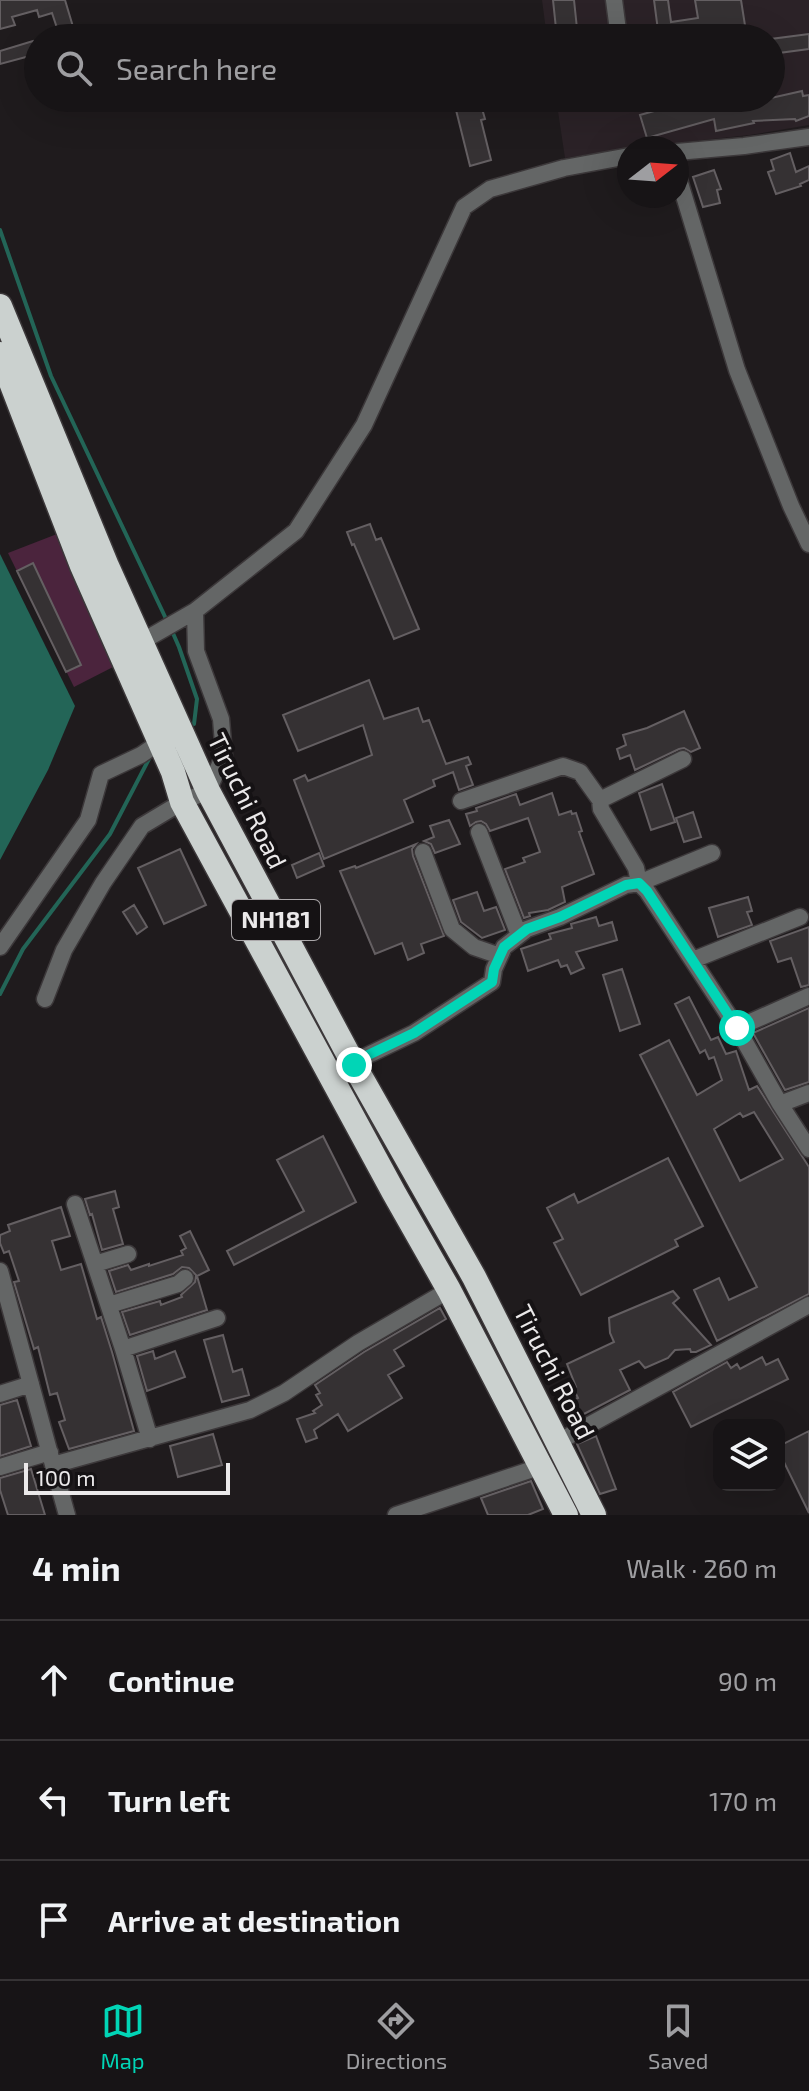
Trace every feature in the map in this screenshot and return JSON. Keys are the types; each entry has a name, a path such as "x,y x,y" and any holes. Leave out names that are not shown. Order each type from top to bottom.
{"highway":[{"name":"Tiruchi Road","path":"0,306 107,566 151,636 208,791 354,1065 474,1277 594,1515"},
{"name":"NH181","path":"0,354 82,566 173,772 182,802 386,1180 449,1290 566,1515"}],"street":[{"path":"614,0 617,24"},
{"path":"689,151 809,137"},
{"path":"151,636 195,611 296,531 364,425 464,207 490,189 564,168 617,158"},
{"path":"688,208 737,370 809,544"},
{"path":"45,999 64,950 103,883 142,826 182,802 208,791 224,755 221,719 196,651 195,611"},
{"path":"0,947 88,820 101,774 160,742"},
{"path":"600,800 683,759"},
{"path":"461,801 563,766 580,772 600,800 601,809 636,868 639,883 737,1028 809,1149"},
{"path":"479,832 519,935"},
{"path":"423,852 452,929 474,947 500,956"},
{"path":"354,1065 414,1033 492,982 504,947 527,929 560,917 626,885 639,883 712,853"},
{"path":"693,960 800,917"},
{"path":"737,1028 809,996"},
{"path":"780,1104 809,1093"},
{"path":"75,1204 150,1439"},
{"path":"95,1264 128,1254"},
{"path":"0,1271 67,1515"},
{"path":"109,1305 178,1284 185,1278"},
{"path":"0,1467 150,1439 250,1410 449,1290"},
{"path":"558,1442 809,1305"},
{"path":"123,1349 217,1318"},
{"path":"0,1394 31,1384"},
{"path":"396,1515 542,1466"}],"shaded area":[{"path":"542,0 809,0 809,125 689,142 689,136 617,136 617,150 565,158 558,112 785,112 785,24 545,24"},
{"path":"57,534 115,666 74,687 8,553"},
{"path":"0,554 75,706 48,770 0,860"}],"building":[{"path":"0,0 65,0 72,24 56,24 52,13 39,17 37,10 12,17 15,25 0,29"},
{"path":"553,0 574,0 577,24 556,24"},
{"path":"654,0 668,0 671,22 698,18 695,0 741,0 745,24 657,24"},
{"path":"809,34 809,49 785,52 785,37"},
{"path":"24,44 24,58 0,64 0,51"},
{"path":"802,91 803,96 809,95 809,116 796,121 753,121 716,131 714,119 646,136 640,115 651,112 785,112 785,95"},
{"path":"456,112 483,112 485,119 481,120 491,160 470,166"},
{"path":"790,153 796,172 809,166 809,180 776,194 768,172 774,170 771,160"},
{"path":"714,170 721,189 717,190 720,203 703,207 693,177"},
{"path":"370,524 376,540 381,538 419,629 394,639 347,532"},
{"path":"33,563 81,665 66,672 17,571"},
{"path":"369,680 384,719 418,708 423,722 429,720 446,764 468,757 471,764 466,766 473,785 459,790 453,772 433,780 435,786 404,800 413,822 324,859 294,780 305,775 308,781 372,755 363,725 298,751 283,715"},
{"path":"684,711 700,748 691,752 679,749 635,770 630,755 620,759 617,749 626,745 623,735"},
{"path":"662,784 675,822 651,830 639,793"},
{"path":"552,793 559,815 571,811 572,814 576,813 582,831 579,832 594,874 562,887 565,902 548,910 529,913 530,916 524,918 505,869 525,862 523,858 540,852 528,818 490,831 481,821 470,826 466,814 516,794 520,805"},
{"path":"693,812 701,837 684,842 676,818"},
{"path":"449,820 460,844 435,853 431,844 424,841 434,837 430,826"},
{"path":"416,844 412,849 413,856 444,936 421,944 424,953 408,960 402,943 375,954 340,871 356,868"},
{"path":"180,849 206,905 164,924 138,868"},
{"path":"319,853 324,866 297,878 292,865"},
{"path":"477,892 484,911 496,907 505,930 482,938 461,922 453,900"},
{"path":"748,897 752,911 747,912 752,925 718,937 709,908"},
{"path":"134,905 147,927 137,934 123,912"},
{"path":"596,917 599,926 612,922 617,940 576,952 584,968 571,974 567,965 561,967 558,960 528,971 521,949 551,939 549,934 572,928 571,924"},
{"path":"809,927 809,985 801,987 791,958 778,962 770,941"},
{"path":"622,969 640,1024 620,1031 603,975"},
{"path":"689,997 711,1040 718,1037 726,1054 736,1051 749,1090 757,1086 809,1167 809,1294 717,1341 694,1290 719,1278 729,1300 757,1287 640,1055 669,1040 697,1095 722,1080 714,1057 709,1059 705,1050 700,1053 675,1004","holes":["754,1112 783,1159 740,1181 714,1129 740,1113 743,1117"]},
{"path":"809,1008 809,1082 785,1090 753,1033"},
{"path":"323,1136 356,1202 234,1265 227,1251 304,1211 277,1160"},
{"path":"668,1158 703,1226 675,1240 678,1246 581,1295 554,1243 563,1239 547,1208 574,1194 578,1203"},
{"path":"115,1191 119,1207 113,1209 123,1244 102,1250 85,1199"},
{"path":"61,1207 70,1236 52,1241 61,1270 81,1264 97,1319 101,1317 134,1431 69,1449 59,1422 65,1420 57,1393 50,1395 38,1347 34,1349 14,1282 19,1281 9,1251 4,1253 0,1243 0,1235 10,1231 8,1225"},
{"path":"190,1231 209,1270 197,1276 207,1310 130,1335 122,1312 160,1301 161,1305 182,1297 195,1282 196,1275 189,1268 182,1267 173,1274 116,1292 109,1271 128,1265 131,1270 183,1255 181,1251 186,1248 180,1236"},
{"path":"673,1291 679,1298 673,1303 711,1345 696,1352 690,1349 675,1350 668,1358 645,1368 639,1361 620,1370 630,1390 580,1416 573,1400 578,1398 573,1388 576,1387 567,1364 614,1342 609,1318"},
{"path":"440,1308 446,1319 394,1350 404,1366 388,1375 402,1398 348,1431 338,1414 314,1430 317,1438 306,1442 297,1419 315,1413 313,1411 322,1405 315,1385"},
{"path":"223,1335 233,1372 242,1369 249,1395 222,1402 204,1340"},
{"path":"153,1351 155,1359 175,1351 185,1377 147,1391 137,1356"},
{"path":"762,1357 766,1365 778,1359 788,1379 691,1427 673,1392 727,1362 731,1368 737,1364 740,1369"},
{"path":"17,1400 31,1446 0,1456 0,1405"},
{"path":"809,1431 809,1513 785,1464 785,1443"},
{"path":"213,1434 222,1465 178,1477 170,1446"},
{"path":"596,1436 616,1489 600,1494 577,1444"},
{"path":"31,1469 45,1515 8,1515 0,1490 0,1478"},
{"path":"531,1481 543,1509 528,1515 488,1515 481,1498"}],"waterway":[{"path":"0,230 51,376 168,623"},
{"path":"172,631 197,699 194,724"},
{"path":"0,994 23,949 110,834 150,757"}],"route":[{"path":"354,1065 414,1033 492,982 504,947 527,929 560,917 626,885 639,883 737,1028"}]}
